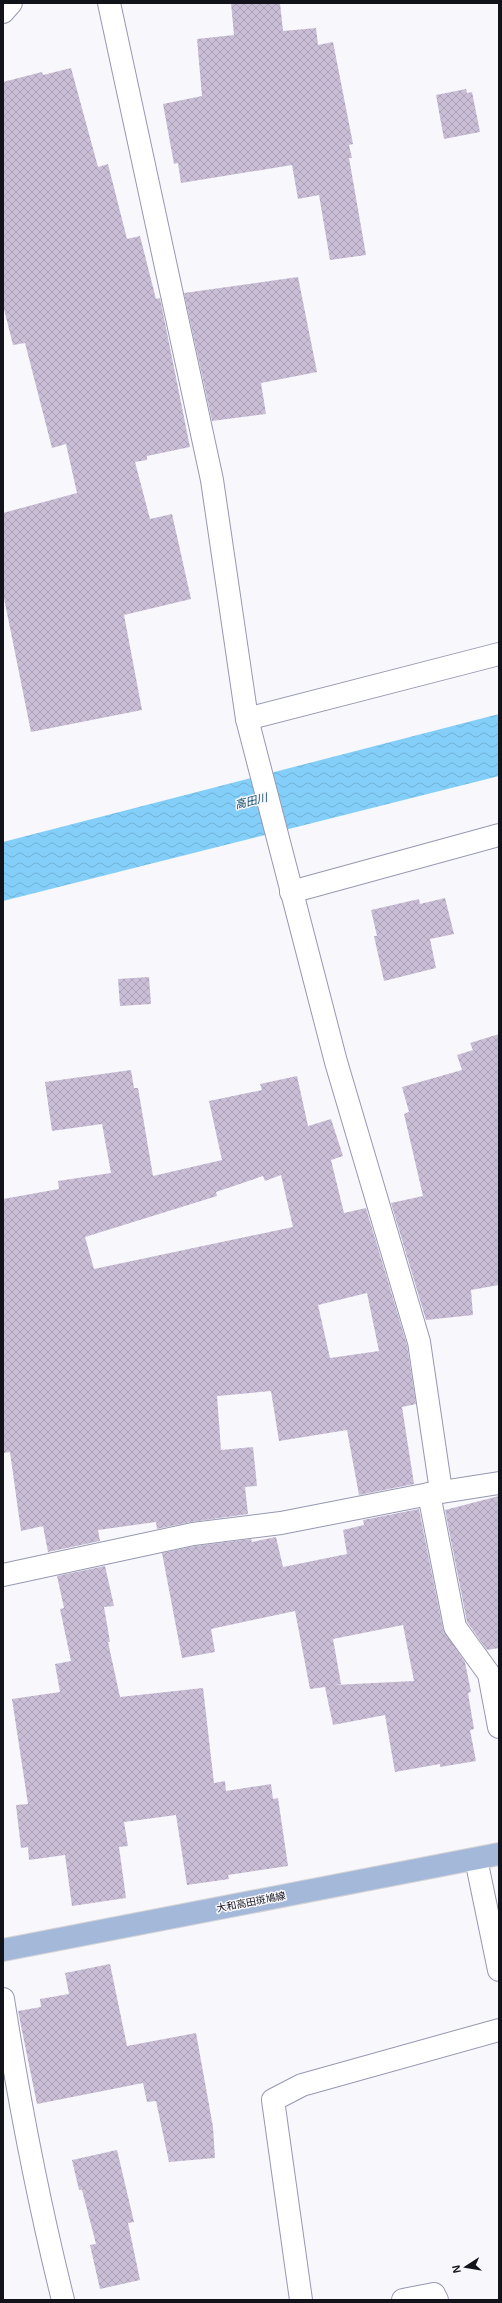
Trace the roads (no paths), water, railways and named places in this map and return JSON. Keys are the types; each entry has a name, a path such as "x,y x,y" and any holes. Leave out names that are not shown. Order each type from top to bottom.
{"main road":[{"name":"大和高田斑鳩線","path":"3,1950 499,1854"}],"street":[{"path":"3,12 11,3"},
{"path":"110,3 212,480 247,719 336,1062 419,1342 435,1492 455,1626 489,1674 499,1727"},
{"path":"247,719 499,654"},
{"path":"291,892 499,835"},
{"path":"3,1576 166,1539 281,1523 435,1492 499,1483"},
{"path":"476,1859 499,1970"},
{"path":"3,1999 32,2163 63,2300"},
{"path":"301,2300 272,2100 302,2084 499,2030"},
{"path":"403,2300 434,2294 437,2300"}],"water":[{"name":"高田川","path":"499,714 499,776 3,901 3,842"}]}
